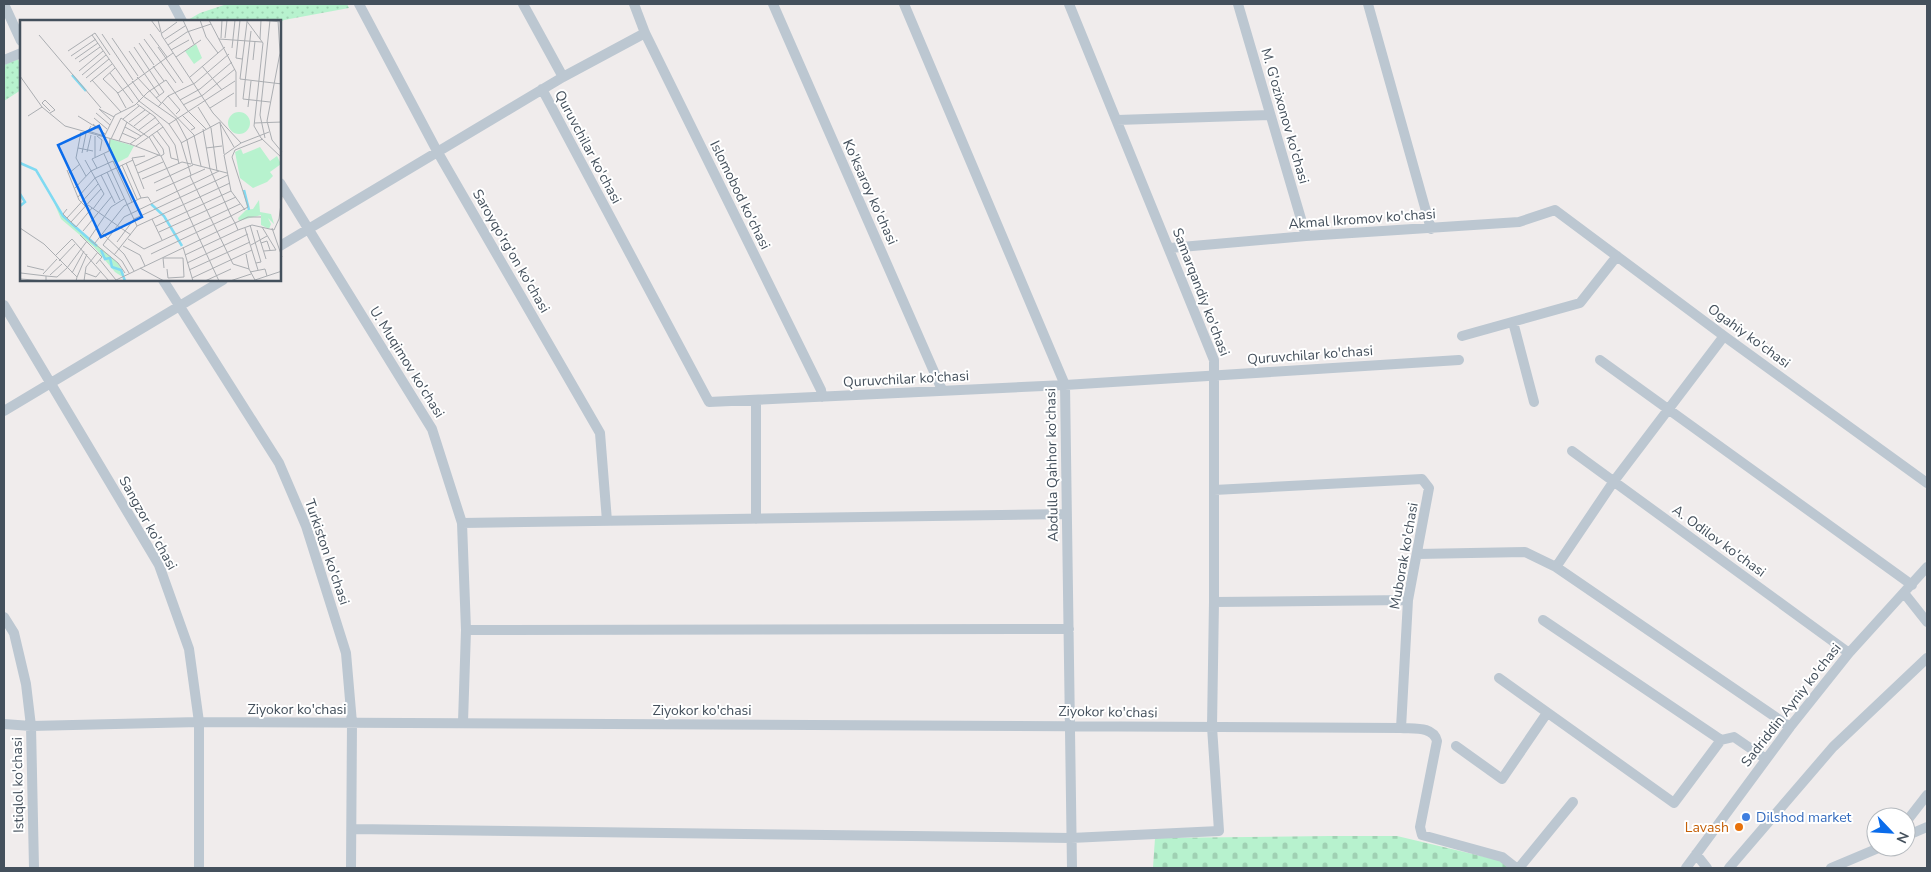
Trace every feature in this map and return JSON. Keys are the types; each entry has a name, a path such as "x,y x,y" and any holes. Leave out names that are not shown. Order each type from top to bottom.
{"street":[{"path":"4,4 20,39"},
{"path":"173,4 181,20"},
{"name":"Saroyqo'rg'on ko'chasi","path":"359,4 438,150 600,433 607,521"},
{"name":"Quruvchilar ko'chasi","path":"523,4 563,77"},
{"name":"Islomobod ko'chasi","path":"634,4 645,32 821,390 822,397"},
{"name":"Ko'ksaroy ko'chasi","path":"773,4 942,390"},
{"name":"Abdulla Qahhor ko'chasi","path":"904,4 1065,384 1072,868"},
{"name":"Samarqandiy ko'chasi","path":"1070,4 1214,360 1212,727 1219,831 1071,838"},
{"name":"M. G'ozixonov ko'chasi","path":"1238,4 1306,236"},
{"path":"1368,4 1431,229"},
{"path":"281,245 542,89 645,32"},
{"path":"4,60 20,53"},
{"name":"Quruvchilar ko'chasi","path":"542,89 709,402 1065,384 1459,360"},
{"path":"1117,120 1270,115"},
{"name":"U. Muqimov ko'chasi","path":"281,185 432,428 462,523 466,630 464,722"},
{"name":"Akmal Ikromov ko'chasi","path":"1170,248 1306,236 1519,222 1556,210"},
{"name":"Ogahiy ko'chasi","path":"1556,210 1724,336 1927,483"},
{"path":"1462,336 1580,303 1617,256"},
{"name":"Turkiston ko'chasi","path":"164,281 279,463 306,526 346,653 352,723 351,868"},
{"path":"4,411 221,281"},
{"name":"Sangzor ko'chasi","path":"4,304 159,565 189,649 199,722 199,868"},
{"path":"1513,322 1534,402"},
{"path":"1556,567 1614,481 1724,336"},
{"path":"1600,360 1912,584"},
{"path":"756,400 756,518"},
{"name":"A. Odilov ko'chasi","path":"1572,451 1849,653"},
{"name":"Muborak ko'chasi","path":"1214,490 1422,479 1429,488 1408,600 1401,728"},
{"path":"462,523 1067,514"},
{"path":"1417,554 1524,552 1556,567 1790,727"},
{"name":"Sadriddin Ayniy ko'chasi","path":"1686,868 1790,727 1849,653 1927,567"},
{"path":"1904,593 1927,622"},
{"path":"1214,602 1408,600"},
{"name":"Istiqlol ko'chasi","path":"4,617 14,633 26,684 31,726 34,868"},
{"path":"1543,620 1721,740 1734,738 1766,759"},
{"path":"466,630 1068,629"},
{"path":"1729,868 1833,747 1927,658"},
{"path":"1499,678 1674,803 1721,740"},
{"path":"1456,746 1502,779 1547,713"},
{"name":"Ziyokor ko'chasi","path":"4,724 31,726 199,722 464,722 1071,725 1401,728 1430,730 1436,735 1437,740 1420,827 1422,835 1502,857 1518,868"},
{"path":"1916,809 1927,795"},
{"path":"1518,868 1573,802"},
{"path":"352,829 1071,838"},
{"path":"1831,868 1866,853"},
{"path":"1696,854 1707,868"}],"green space":[{"path":"227,4 347,4 349,8 281,22 188,20 200,13"},
{"path":"18,59 20,65 20,91 4,101 4,65"},
{"path":"1397,836 1502,861 1511,868 1153,868 1155,838"}],"place":[{"name":"Dilshod market","path":"1746,817"},
{"name":"Lavash","path":"1739,827"}]}
